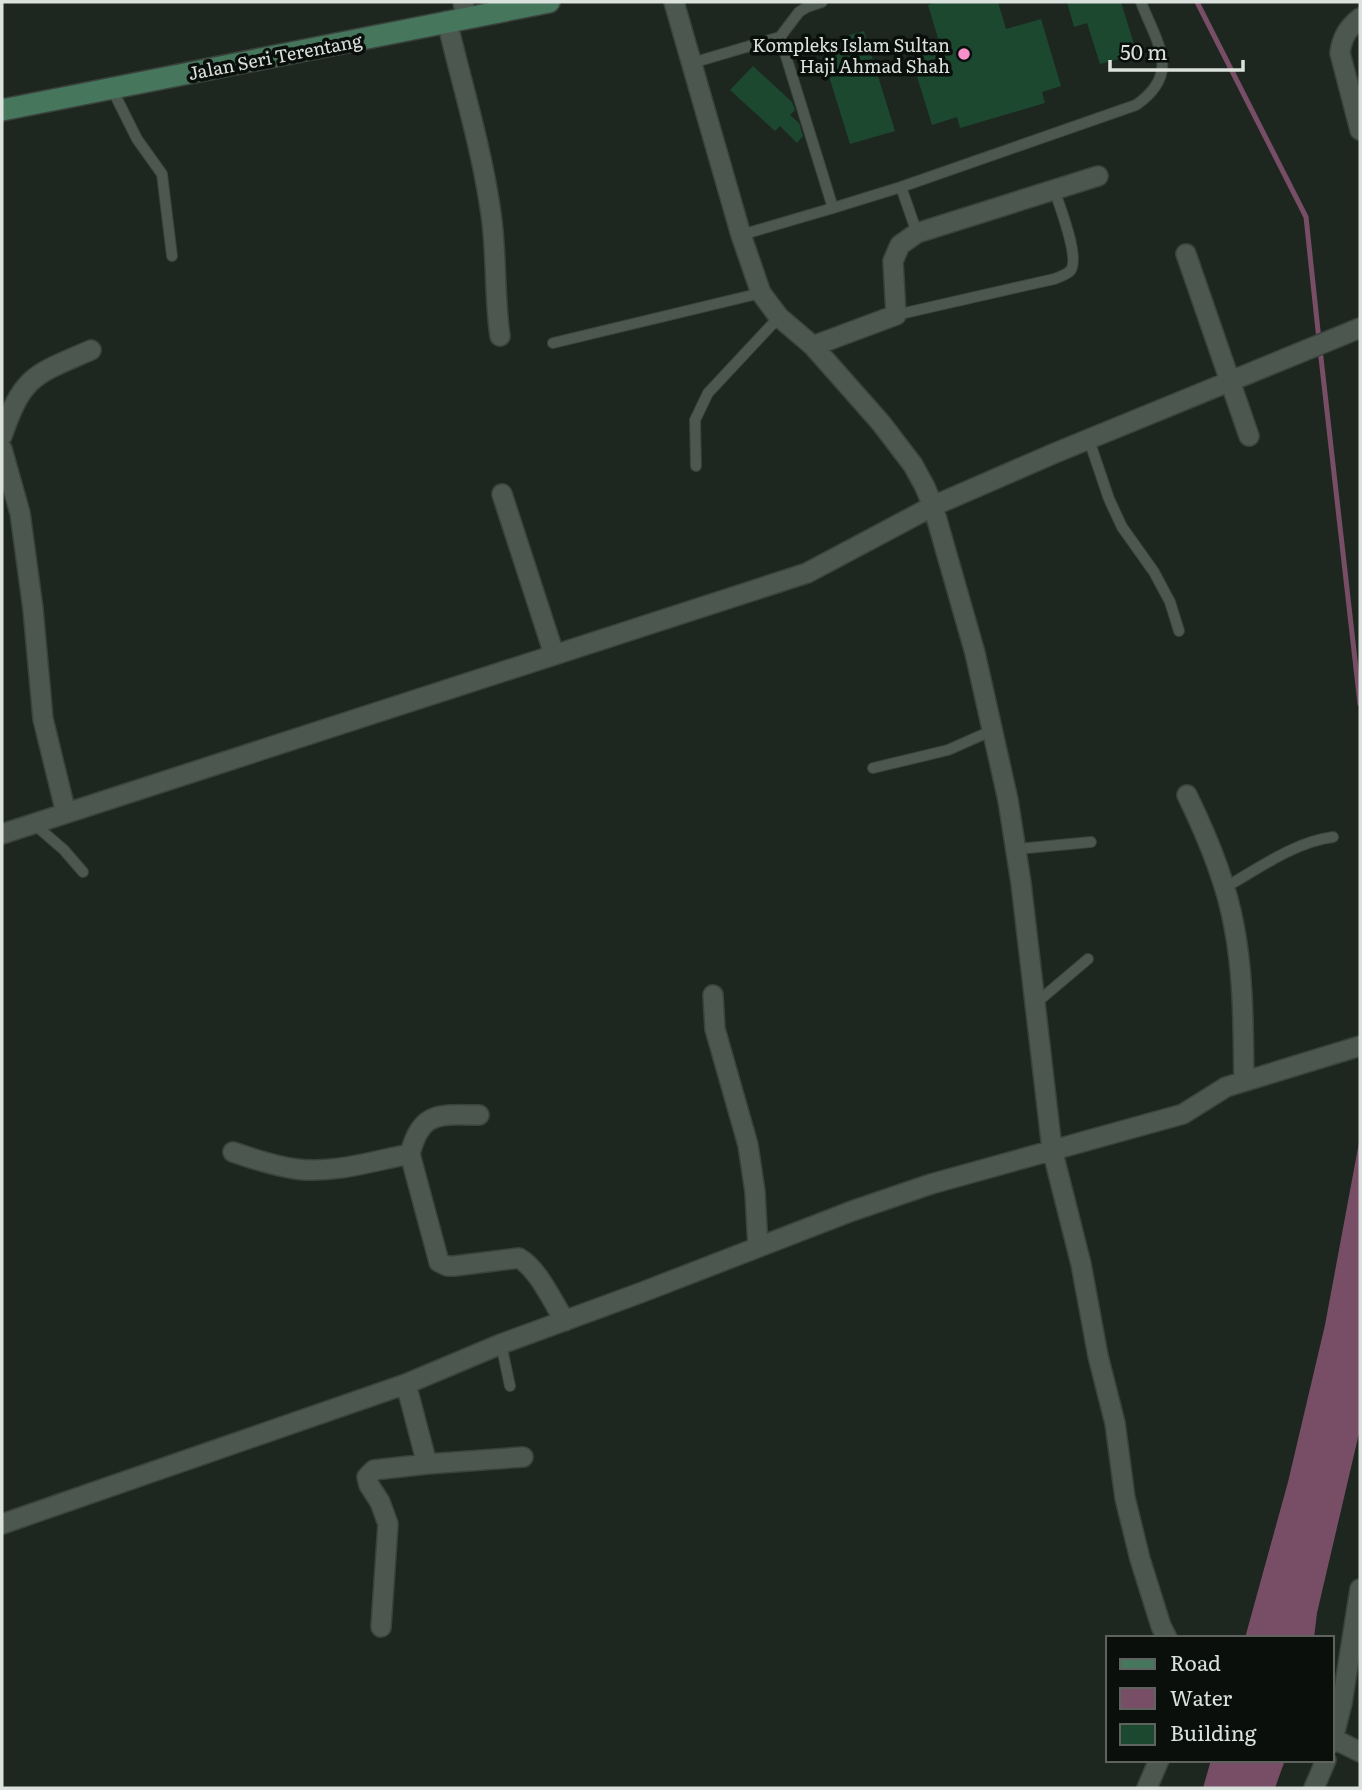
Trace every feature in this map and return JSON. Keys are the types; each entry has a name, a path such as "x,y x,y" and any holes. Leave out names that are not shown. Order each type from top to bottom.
{"street":[{"name":"Jalan Seri Terentang","path":"2,110 459,14 549,2"},
{"path":"674,2 741,235 761,293 779,317 813,346 881,423 913,465 933,506 975,653 1008,800 1017,849 1052,1149 1081,1264 1098,1356 1115,1423 1125,1498 1140,1559 1166,1636"},
{"path":"459,14 475,137 491,215 500,337"},
{"path":"1360,18 1341,42 1340,53 1360,130"},
{"path":"813,346 897,315 893,261 900,245 917,233 1098,176"},
{"path":"1186,254 1249,436"},
{"path":"2,834 807,573 933,506 1354,331"},
{"path":"2,436 14,402 28,382 46,369 91,350"},
{"path":"2,449 20,513 33,609 43,719 66,813"},
{"path":"502,494 554,654"},
{"path":"1186,795 1211,848 1234,926 1242,1002 1244,1081"},
{"path":"713,995 715,1029 748,1145 755,1192 758,1247"},
{"path":"2,1524 406,1384 502,1344 852,1210 931,1184 1183,1114 1226,1087 1360,1046"},
{"path":"479,1115 442,1115 424,1123 414,1136 410,1154 439,1262 454,1266 519,1258 534,1272 565,1321"},
{"path":"233,1152 297,1169 330,1169 410,1154"},
{"path":"406,1384 427,1464"},
{"path":"381,1627 387,1524 380,1502 369,1485 368,1477 374,1469 523,1457"},
{"path":"1334,1737 1360,1589"},
{"path":"1334,1741 1360,1752"},
{"path":"1147,1788 1158,1762"},
{"path":"1314,1788 1325,1762"}],"lane":[{"path":"692,63 780,37 799,12 822,2"},
{"path":"741,235 901,187 1136,105 1151,95 1159,84 1164,63 1141,2"},
{"path":"780,37 833,208"},
{"path":"112,89 137,139 162,174 172,256"},
{"path":"901,187 917,233"},
{"path":"897,315 1054,279 1068,273 1072,268 1073,252 1054,189"},
{"path":"553,343 761,293"},
{"path":"696,467 695,420 708,393 779,317"},
{"path":"1088,440 1122,527 1154,572 1170,602 1179,631"},
{"path":"873,768 948,750 991,731"},
{"path":"34,824 64,850 83,872"},
{"path":"1224,889 1297,847 1333,836"},
{"path":"1017,849 1091,842"},
{"path":"1035,1003 1088,959"},
{"path":"502,1344 510,1386"}],"water":[{"path":"1360,1137 1360,1429 1317,1613 1314,1636 1246,1636 1288,1482 1325,1325"},
{"path":"1210,1762 1284,1762 1275,1788 1203,1788"}],"building":[{"path":"939,2 998,2 1006,29 1041,19 1061,86 1042,92 1045,103 960,128 957,117 932,125 911,57 941,48 928,5"},
{"path":"1067,2 1121,2 1137,54 1100,64 1087,23 1074,27"},
{"path":"864,31 895,131 850,144 819,44"},
{"path":"753,66 792,102 795,110 790,115 799,123 803,136 797,143 780,126 775,131 730,90"}],"waterway":[{"path":"1197,2 1306,217 1319,340"},
{"path":"1320,349 1360,704"}],"place":[{"name":"Kompleks Islam Sultan Haji Ahmad Shah","path":"964,54"}]}
